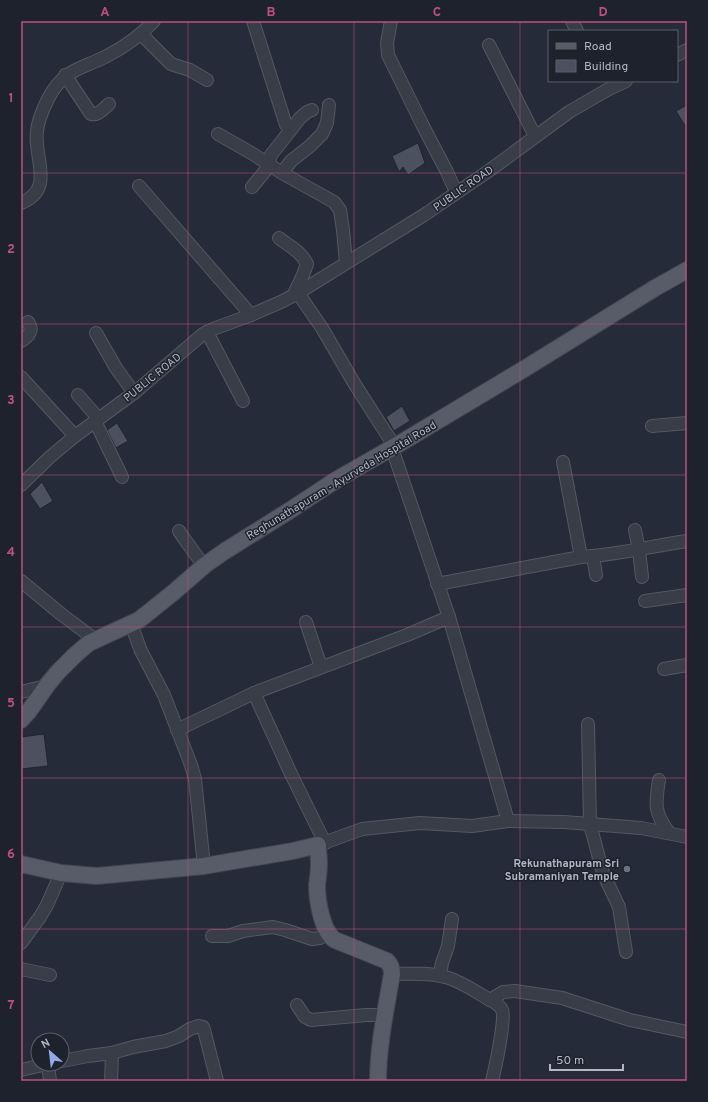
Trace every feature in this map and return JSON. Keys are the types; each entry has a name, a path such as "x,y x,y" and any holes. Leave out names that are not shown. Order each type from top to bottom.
{"main road":[{"name":"Reghunathapuram - Ayurveda Hospital Road","path":"21,720 58,672 89,643 139,620 204,566 225,551 336,480 394,448 655,288 687,270"},
{"path":"21,864 61,873 97,876 204,866 293,851 321,844 317,885 318,900 327,933 335,940 387,961 391,965 392,974 384,1015 378,1081"}],"street":[{"path":"21,203 36,194 39,189 41,169 37,150 37,131 48,99 56,85 65,76 82,66 123,47 141,34 154,21"},
{"path":"253,21 286,125"},
{"path":"390,21 387,43 388,55 456,192"},
{"path":"572,21 576,30"},
{"path":"141,34 171,64 190,70 207,80"},
{"path":"489,45 535,136"},
{"path":"678,54 687,50"},
{"path":"65,76 91,114 96,114 109,104"},
{"name":"PUBLIC ROAD","path":"21,486 50,457 75,436 134,393 207,332 251,315 295,295 424,215 490,170 605,86 622,82"},
{"path":"282,173 291,161 322,134 327,123 329,105"},
{"path":"252,187 269,165 271,155 300,118 312,110"},
{"path":"218,134 282,173 334,202 340,210 346,263"},
{"path":"139,186 251,315"},
{"path":"278,238 303,256 306,264 295,295 322,328 394,448 449,617 508,821"},
{"path":"21,341 29,335 31,328 28,322"},
{"path":"207,332 243,401"},
{"path":"96,334 116,368 134,393"},
{"path":"21,377 75,436"},
{"path":"82,395 99,418 122,477"},
{"path":"652,426 687,423"},
{"path":"563,462 587,557 596,575"},
{"path":"635,530 642,577"},
{"path":"179,531 204,566"},
{"path":"437,584 687,541"},
{"path":"21,581 61,614 89,634 94,640"},
{"path":"645,601 687,595"},
{"path":"177,730 254,693 408,635 449,617"},
{"path":"306,622 321,667"},
{"path":"130,624 141,651 164,695 191,765 195,779 204,866"},
{"path":"664,669 687,665"},
{"path":"21,692 46,686"},
{"path":"254,693 292,774 321,844 362,829 420,823 472,826 508,821 564,822 641,828 687,837"},
{"path":"588,724 590,824 603,873 619,907 626,952"},
{"path":"659,780 656,798 657,813 669,833"},
{"path":"21,943 47,905 61,873"},
{"path":"440,975 442,963 448,946 452,919"},
{"path":"212,936 228,936 244,931 273,927 312,939 320,938 327,933"},
{"path":"21,969 50,975"},
{"path":"392,974 440,975 451,978 490,1000 501,1008 503,1011 503,1022 492,1081"},
{"path":"490,1000 503,992 515,991 562,998 622,1017 687,1032"},
{"path":"297,1005 305,1017 311,1020 366,1015 384,1015"},
{"path":"70,1059 112,1053 133,1047 166,1041 197,1026 200,1026 204,1030 217,1081"},
{"path":"111,1081 112,1053"}],"building":[{"path":"687,105 687,129 676,111"},
{"path":"418,143 425,163 408,175 403,167 399,172 392,156"},
{"path":"402,406 410,421 394,431 386,417"},
{"path":"117,423 128,441 116,448 107,430"},
{"path":"42,482 53,501 40,509 30,494"},
{"path":"44,734 48,766 21,769 21,737"}],"place":[{"name":"Rekunathapuram Sri Subramaniyan Temple","path":"627,869"}]}
